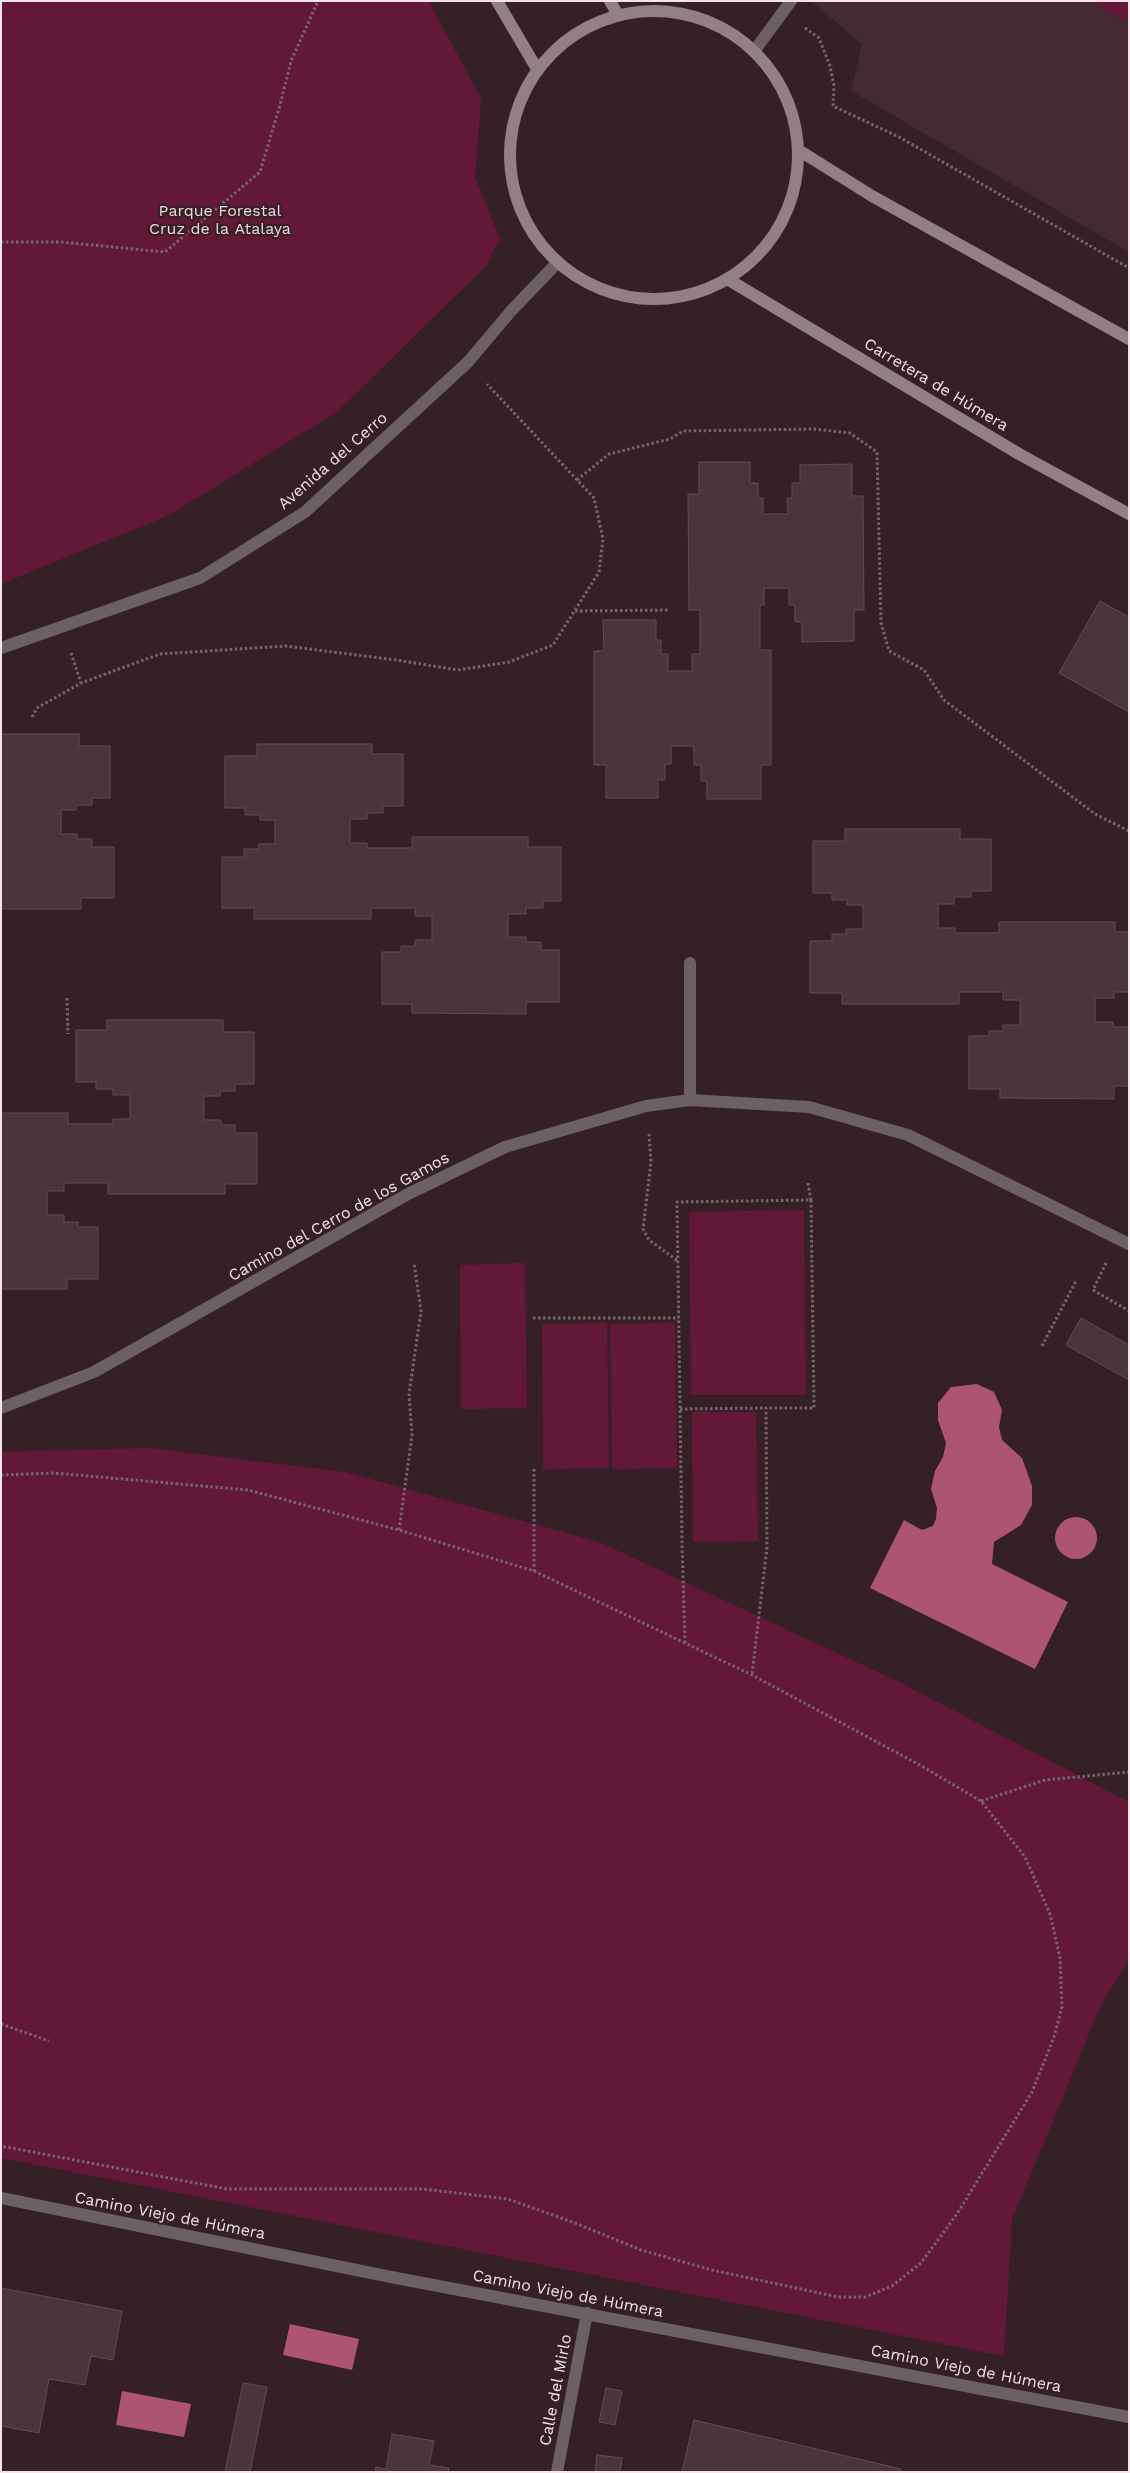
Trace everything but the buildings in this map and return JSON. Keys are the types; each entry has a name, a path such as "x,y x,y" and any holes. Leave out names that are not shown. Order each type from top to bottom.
{"street":[{"path":"496,1 537,69"},
{"path":"610,1 618,15"},
{"path":"754,50 788,6"},
{"path":"655,10 691,15 725,28 754,50 788,97 800,152 792,202 768,246 729,280 671,300 610,294 557,263 530,231 513,192 509,149 517,107 537,69 573,35 618,15 655,10"},
{"path":"800,152 872,196 1129,338"},
{"name":"Avenida del Cerro","path":"1,648 200,578 305,512 468,362 511,311 557,263"},
{"name":"Carretera de Húmera","path":"729,280 1018,454 1129,514"},
{"path":"690,963 690,1100"},
{"name":"Camino del Cerro de los Gamos","path":"1,1408 94,1372 408,1194 505,1148 646,1106 690,1100 809,1108 908,1135 1129,1244"},
{"name":"Camino Viejo de Húmera","path":"1,2198 391,2277 1129,2417"},
{"name":"Calle del Mirlo","path":"557,2472 587,2314"}],"path":[{"path":"1,242 61,242 165,252 260,172 291,61 318,1"},
{"path":"788,6 819,38 830,66 834,86 833,106 900,137 1129,268"},
{"path":"32,717 38,708 82,683 160,654 286,646 458,670 509,662 553,645 599,572 603,539 594,498 468,362"},
{"path":"578,480 609,454 670,439 682,431 814,429 850,433 877,452 881,623 889,651 924,670 944,700 1095,814 1129,830"},
{"path":"575,611 670,610"},
{"path":"68,998 68,1034"},
{"path":"646,1106 652,1162 643,1229 649,1240 678,1262"},
{"path":"680,1409 814,1408 812,1200 808,1183"},
{"path":"685,1643 677,1202 812,1200"},
{"path":"399,1530 412,1435 409,1394 421,1311 414,1263"},
{"path":"1042,1346 1076,1281"},
{"path":"533,1318 679,1318"},
{"path":"752,1675 768,1546 766,1408"},
{"path":"534,1469 534,1571"},
{"path":"1,1475 54,1473 248,1490 399,1530 534,1571 752,1675 918,1764 981,1801 1025,1858 1050,1914 1060,1958 1062,2007 1054,2037 1032,2092 958,2214 921,2263 892,2286 865,2296 838,2297 712,2270 641,2250 575,2223 508,2199 423,2190 228,2190 1,2146"},
{"path":"981,1801 1045,1780 1129,1772"},
{"path":"1,2024 49,2041"}],"shaded area":[{"path":"811,1 1129,1 1129,252 851,91 862,44"},
{"path":"977,1384 994,1392 1002,1410 999,1427 1002,1440 1022,1458 1032,1486 1032,1505 1021,1525 994,1542 992,1564 1068,1602 1035,1669 870,1588 904,1520 922,1530 933,1526 937,1508 931,1489 935,1471 943,1457 946,1443 938,1420 938,1403 951,1387"},
{"path":"1076,1517 1091,1523 1097,1538 1091,1553 1076,1559 1061,1553 1055,1538 1061,1523"},
{"path":"290,2324 359,2339 352,2370 283,2355"},
{"path":"122,2391 191,2404 184,2437 116,2425"}],"green space":[{"name":"Parque Forestal Cruz de la Atalaya","path":"1,1 429,1 481,99 475,177 500,239 486,266 337,412 169,515 1,584"},
{"path":"1090,1 1129,1 1129,23"},
{"path":"804,1210 806,1395 691,1395 689,1212"},
{"path":"525,1263 527,1408 461,1409 460,1265"},
{"path":"607,1323 609,1468 543,1469 542,1324"},
{"path":"675,1323 677,1468 612,1469 610,1324"},
{"path":"692,1412 756,1412 758,1541 693,1542"},
{"path":"150,1448 345,1472 599,1542 899,1682 1129,1802 1129,1959 1100,2007 1012,2220 1004,2356 1,2158 1,1452"}]}
